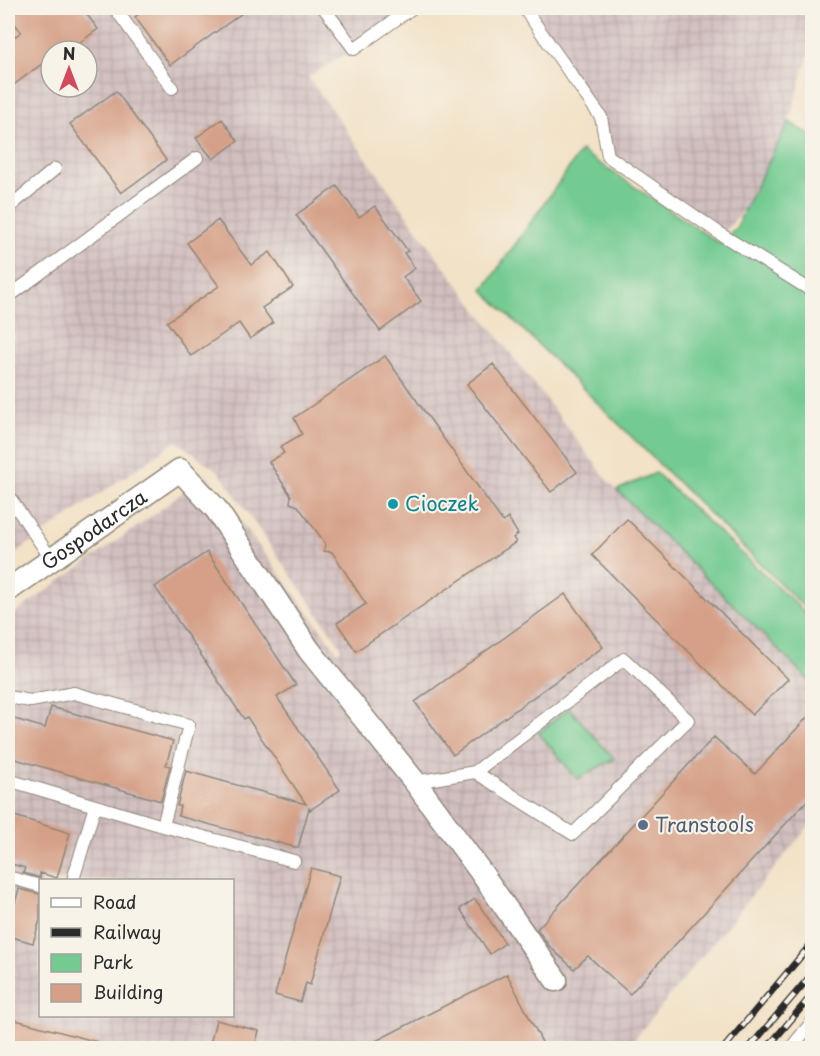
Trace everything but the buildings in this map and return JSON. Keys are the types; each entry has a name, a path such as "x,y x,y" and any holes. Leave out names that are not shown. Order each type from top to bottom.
{"street":[{"name":"Gospodarcza","path":"8,590 180,470 216,509 309,650 415,782"},
{"path":"415,782 556,980"}],"lane":[{"path":"115,8 172,88"},
{"path":"324,8 354,49 412,8"},
{"path":"524,8 601,117 608,156 722,235 813,291"},
{"path":"8,297 197,158"},
{"path":"8,208 55,169"},
{"path":"8,495 52,560"},
{"path":"415,782 475,772 624,659 688,720 573,834 475,772"},
{"path":"8,697 31,701 74,693 189,725 163,826"},
{"path":"8,780 163,826 294,861"},
{"path":"73,879 95,806"},
{"path":"8,877 39,886"},
{"path":"791,1048 813,1022"}],"shaded area":[{"path":"8,8 412,8 354,49 308,77 439,260 609,482 812,683 812,822 627,1048 8,1048 8,618 159,511 205,474 338,652 342,648 219,472 176,441 8,558"},
{"path":"524,8 812,8 812,42 789,122 745,208 722,235 608,156 601,117"}],"green space":[{"path":"789,122 812,136 812,615 483,290 581,151 719,243 736,229"},
{"path":"656,473 812,619 812,683 617,490"},
{"path":"569,708 614,759 577,779 539,733"}],"railway":[{"path":"724,1048 812,943"},
{"path":"749,1048 812,974"},
{"path":"767,1048 812,995"}],"place":[{"name":"Cioczek","path":"393,504"},
{"name":"Transtools","path":"643,825"}]}
